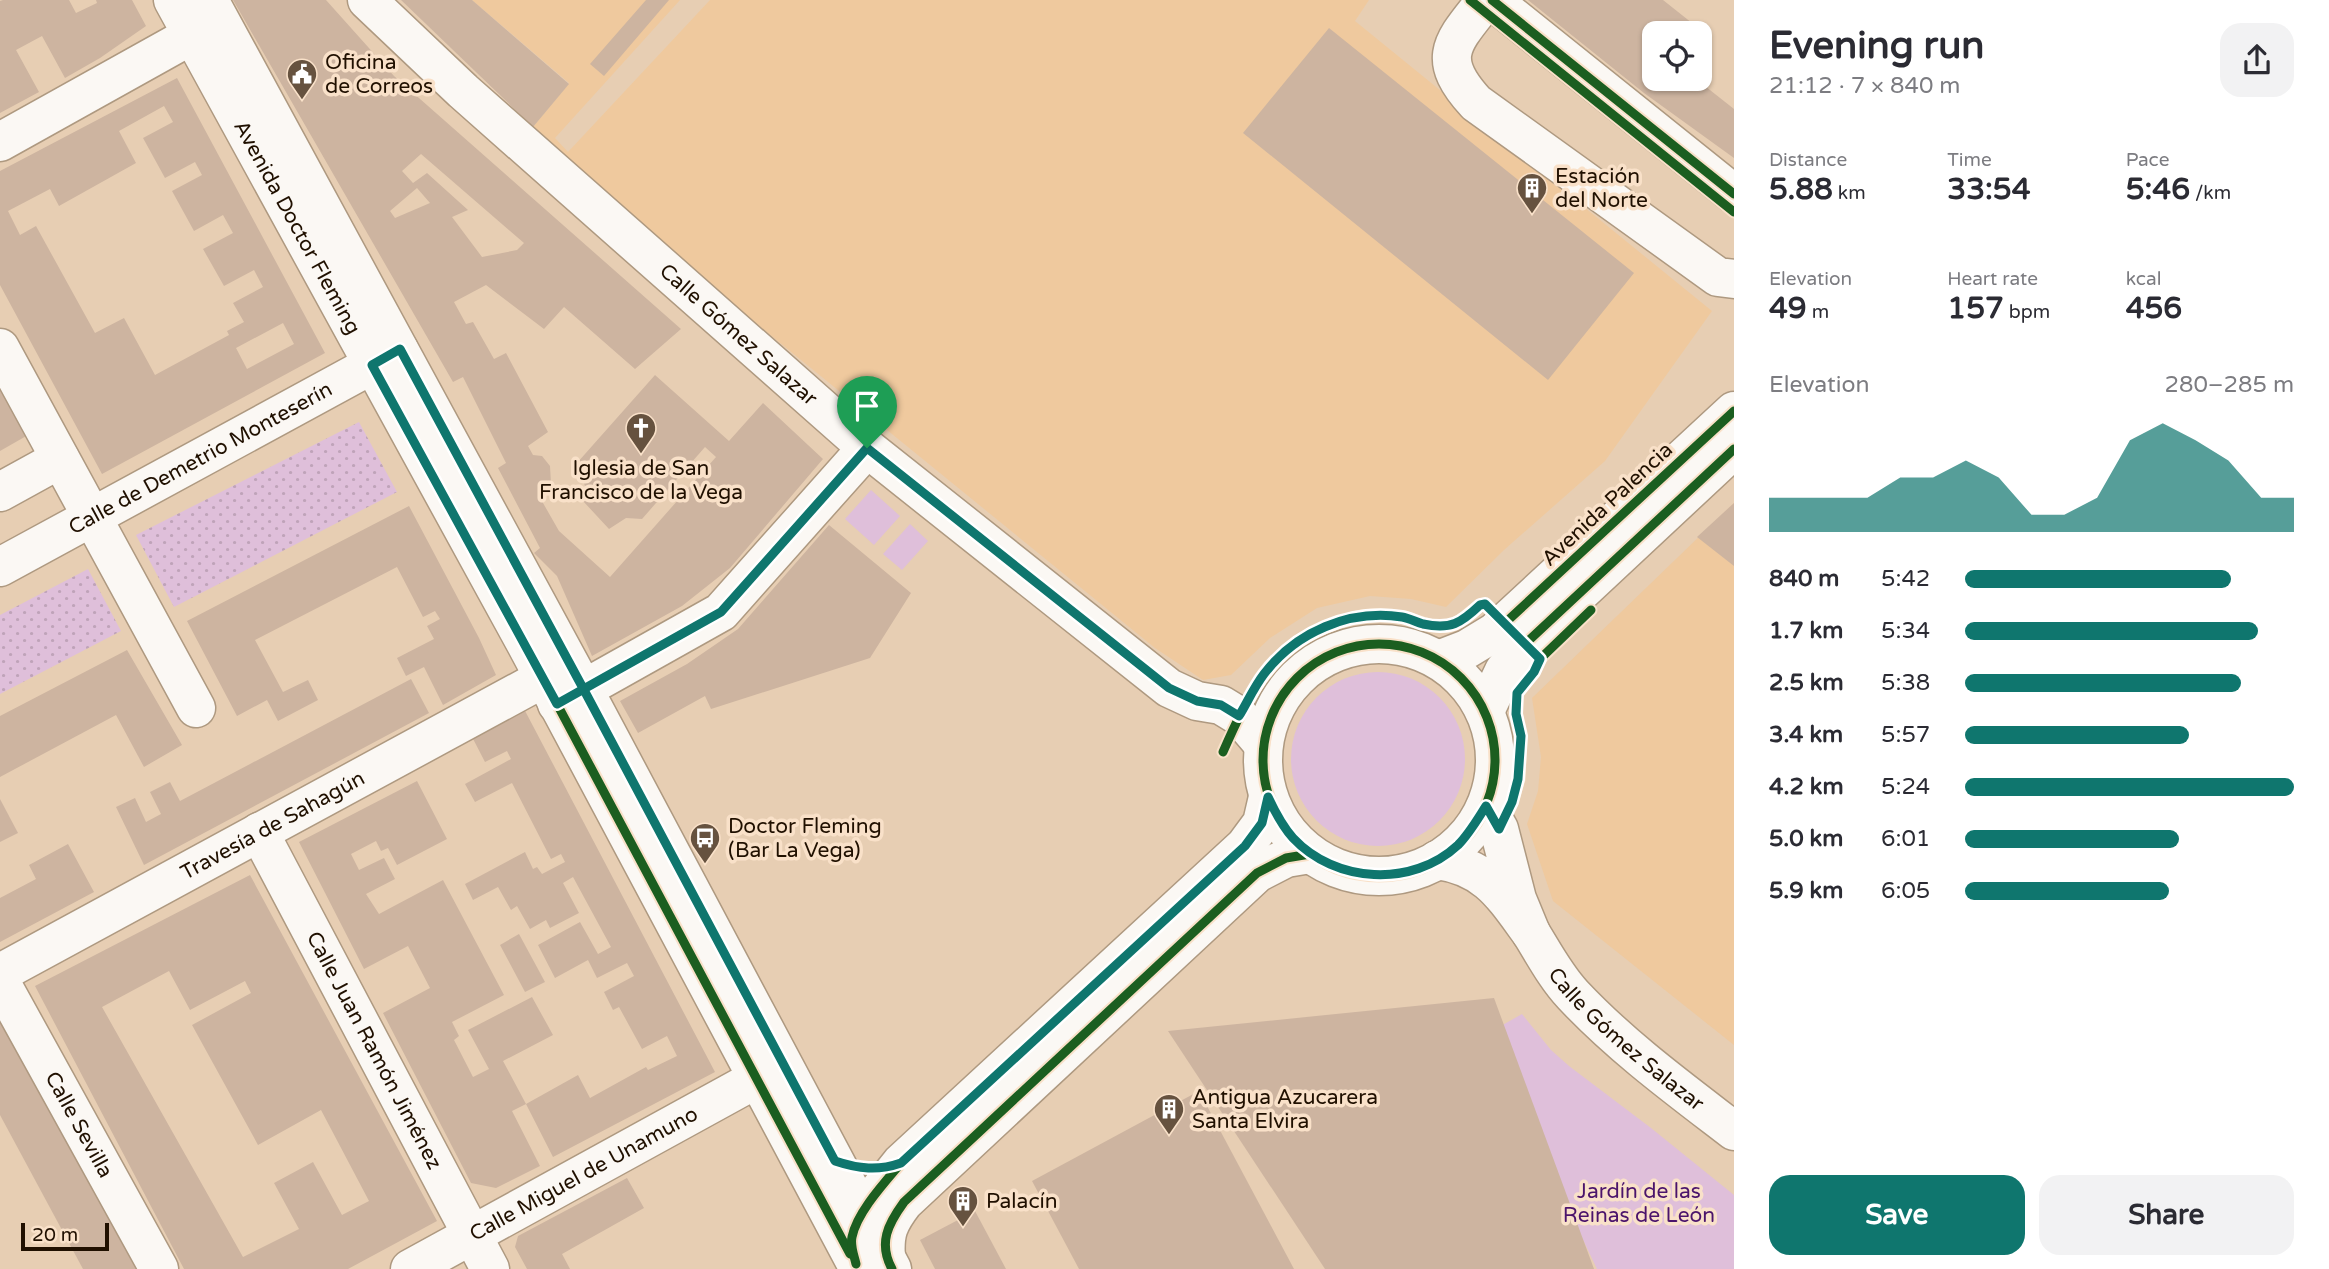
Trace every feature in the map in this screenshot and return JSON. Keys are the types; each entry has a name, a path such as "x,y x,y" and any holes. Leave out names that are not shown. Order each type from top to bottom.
{"street":[{"name":"Avenida Doctor Fleming","path":"173,0 386,357"},
{"name":"Avenida Doctor Fleming","path":"209,0 386,357 562,690 758,1078 873,1265"},
{"name":"Calle Gómez Salazar","path":"367,0 463,91 867,448 1169,688 1197,701 1221,705 1239,716 1262,743"},
{"path":"1734,194 1489,0 1456,38 1450,63 1460,85 1476,103 1718,277 1734,279"},
{"path":"0,142 192,35"},
{"path":"0,348 196,708"},
{"name":"Calle de Demetrio Monteserín","path":"0,567 386,357"},
{"name":"Avenida Palencia","path":"1441,659 1467,649 1494,632 1734,411"},
{"name":"Travesía de Sahagún","path":"0,973 259,832 721,612 867,448"},
{"path":"1485,711 1504,671 1525,643 1734,449"},
{"path":"0,492 61,459"},
{"path":"1387,644 1419,651 1441,659 1469,686 1485,711 1494,743 1494,775 1486,806 1473,828 1457,846 1437,860 1405,873 1372,876 1339,869 1310,854 1292,838 1268,797 1262,743 1266,726 1277,704 1297,678 1323,658 1354,647 1387,644"},
{"name":"Avenida Doctor Fleming","path":"562,690 835,1161 863,1214 873,1265"},
{"path":"863,1214 901,1163 1245,846 1262,823 1268,797"},
{"name":"Calle Gómez Salazar","path":"1486,806 1499,829 1517,899 1531,933"},
{"name":"Calle Juan Ramón Jiménez","path":"259,832 490,1269"},
{"path":"873,1265 885,1241 890,1220 904,1202 1257,873 1286,858 1310,854"},
{"name":"Calle Gómez Salazar","path":"1437,860 1465,867 1483,876 1506,900 1531,933 1572,994 1644,1062 1734,1131"},
{"name":"Calle Sevilla","path":"0,981 159,1269"},
{"name":"Calle Miguel de Unamuno","path":"410,1269 758,1078"},
{"path":"835,1161 855,1168 876,1169 901,1163"}],"shaded area":[{"path":"472,0 680,0 555,138 568,152 710,0 1369,0 1355,21 1712,311 1605,461 1504,550 1446,607 1411,599 1370,596 1317,608 1270,638 1231,675 1203,680 1155,648 699,277 533,127 569,83"},
{"path":"1734,503 1734,1045 1553,901 1527,824 1538,791 1541,757 1532,698"}],"green space":[{"path":"359,422 397,492 174,607 136,535"},
{"path":"871,490 900,516 874,545 845,519"},
{"path":"910,524 928,541 902,570 883,554"},
{"path":"88,569 121,631 0,694 0,615"},
{"path":"1378,672 1411,679 1439,698 1458,726 1465,759 1458,792 1439,820 1411,839 1378,846 1345,839 1317,820 1298,792 1291,759 1298,726 1317,698 1345,679"},
{"name":"Jardín de las Reinas de León","path":"1522,1014 1551,1050 1569,1066 1734,1195 1734,1269 1597,1269 1485,1035"}],"building":[{"path":"69,0 76,13 97,3 96,0 132,0 146,26 65,78 42,36 16,50 39,92 0,113 0,1"},
{"path":"233,0 326,0 394,76 681,329 635,369 564,307 544,329 486,285 454,302 466,324 473,322 494,359 506,353 548,432 528,446 533,455 542,456 550,466 551,484 539,496 559,531 610,577 716,457 705,447 642,519 626,518 609,529 583,501 585,486 577,463 655,375 729,441 763,403 823,459 730,568 682,606 592,656 557,576 534,553 540,548 498,468 506,463 463,377 453,382","holes":["421,154 524,243 517,250 482,257 452,217 468,210 427,173 413,183 402,171","417,188 430,203 395,218 390,211"]},
{"path":"401,0 472,0 569,84 533,127"},
{"path":"646,0 669,0 604,76 590,64"},
{"path":"1528,0 1663,0 1689,21 1642,21 1642,91 1711,91 1734,109 1734,158 1644,93"},
{"path":"1329,28 1634,273 1548,380 1243,133"},
{"path":"177,78 325,353 102,474 0,285 0,171","holes":["164,106 173,122 143,138 165,178 195,162 202,175 172,191 194,231 223,215 233,233 203,249 224,286 254,270 263,287 233,303 244,322 227,331 229,335 155,375 124,318 95,333 36,226 20,235 8,211 50,189 59,206 136,163 119,131","283,323 294,344 247,369 236,348"]},
{"path":"2,387 28,435 0,451 0,388"},
{"path":"1734,503 1734,566 1697,537"},
{"path":"409,506 496,675 443,705 424,667 406,676 397,658 434,639 427,626 440,619 435,611 423,617 397,567 255,640 283,692 308,680 318,700 278,721 267,700 237,716 187,621"},
{"path":"829,525 911,593 870,658 711,709 705,696 638,733 620,701 687,664 738,629"},
{"path":"127,650 182,745 144,767 116,715 0,777 0,716"},
{"path":"411,679 429,713 144,865 116,807 135,798 146,822 161,814 150,792 170,782 180,801"},
{"path":"523,707 715,1072 553,1157 526,1104 578,1075 590,1098 646,1067 648,1070 677,1056 667,1036 642,1049 619,1007 613,1010 604,992 634,976 627,963 597,978 588,960 555,978 538,945 580,922 598,954 611,947 573,877 563,883 579,913 550,928 546,920 530,929 517,906 511,910 498,887 473,900 465,884 525,852 533,869 537,867 542,874 565,862 561,854 551,859 512,783 475,802 465,784 511,759 507,751 485,762 470,733"},
{"path":"417,781 447,839 397,865 388,848 381,851 376,841 351,854 359,870 384,858 395,879 366,894 379,914 443,880 504,995 452,1022 459,1036 454,1040 473,1077 489,1069 468,1030 532,997 553,1035 503,1061 526,1104 512,1111 540,1166 496,1188 471,1183 383,1013 430,988 408,946 364,969 299,842"},
{"path":"0,799 18,833 0,842"},
{"path":"68,844 94,892 0,942 0,898 36,879 29,865"},
{"path":"250,875 437,1221 348,1269 184,1269 35,986","holes":["169,971 190,1010 245,981 251,993 192,1025 258,1145 321,1110 369,1201 342,1215 313,1162 274,1183 299,1229 243,1257 102,1007"]},
{"path":"519,934 545,982 525,992 500,945"},
{"path":"1494,998 1594,1269 1325,1269 1168,1031"},
{"path":"0,1001 144,1269 83,1269 0,1115"},
{"name":"Antigua Azucarera Santa Elvira","path":"1199,1091 1294,1269 1079,1269 1032,1181"},
{"path":"627,1178 644,1208 562,1254 570,1269 527,1269 515,1247 518,1236"},
{"name":"Palacín","path":"975,1211 1006,1269 935,1269 920,1240"}],"cycle path":[{"path":"1470,0 1734,212"},
{"path":"1492,0 1734,194"},
{"path":"1505,623 1734,411"},
{"path":"1525,644 1734,449"},
{"path":"1223,752 1250,696 1273,664 1305,638 1346,620 1382,615 1449,626 1484,604 1540,659"},
{"path":"1499,829 1519,779 1521,736 1516,714 1517,693 1534,672 1540,659 1591,610"},
{"path":"1379,644 1402,646 1423,653 1461,678 1486,716 1493,737 1495,760 1493,783 1486,804 1461,842 1423,867 1402,874 1379,876 1356,874 1335,867 1297,842 1272,804 1265,783 1263,760 1265,737 1272,716 1297,678 1335,653 1356,646 1379,644"},
{"path":"557,704 850,1254"},
{"path":"856,1264 852,1244 855,1227 872,1198 901,1163 1245,846 1262,823 1268,797"},
{"path":"892,1269 885,1242 889,1226 904,1202 1257,873 1286,858 1310,854"}],"place":[{"name":"Oficina de Correos","path":"302,101"},
{"name":"Estación del Norte","path":"1532,215"},
{"name":"Iglesia de San Francisco de la Vega","path":"641,455"},
{"name":"Doctor Fleming (Bar La Vega)","path":"705,865"},
{"name":"Antigua Azucarera Santa Elvira","path":"1169,1136"},
{"name":"Palacín","path":"963,1228"}],"route":[{"path":"867,448 721,612 584,690 557,704 372,365 400,349 584,690 835,1161 855,1168 876,1169 901,1163 1245,846 1262,823 1268,797 1292,838 1310,854 1339,869 1372,876 1405,873 1437,860 1457,846 1473,828 1486,806 1499,829 1512,802 1518,779 1521,736 1516,714 1517,693 1534,672 1540,659 1485,604 1454,625 1435,626 1404,617 1370,615 1339,621 1305,636 1283,652 1263,675 1239,716 1221,705 1197,701 1169,688 867,448"}]}
